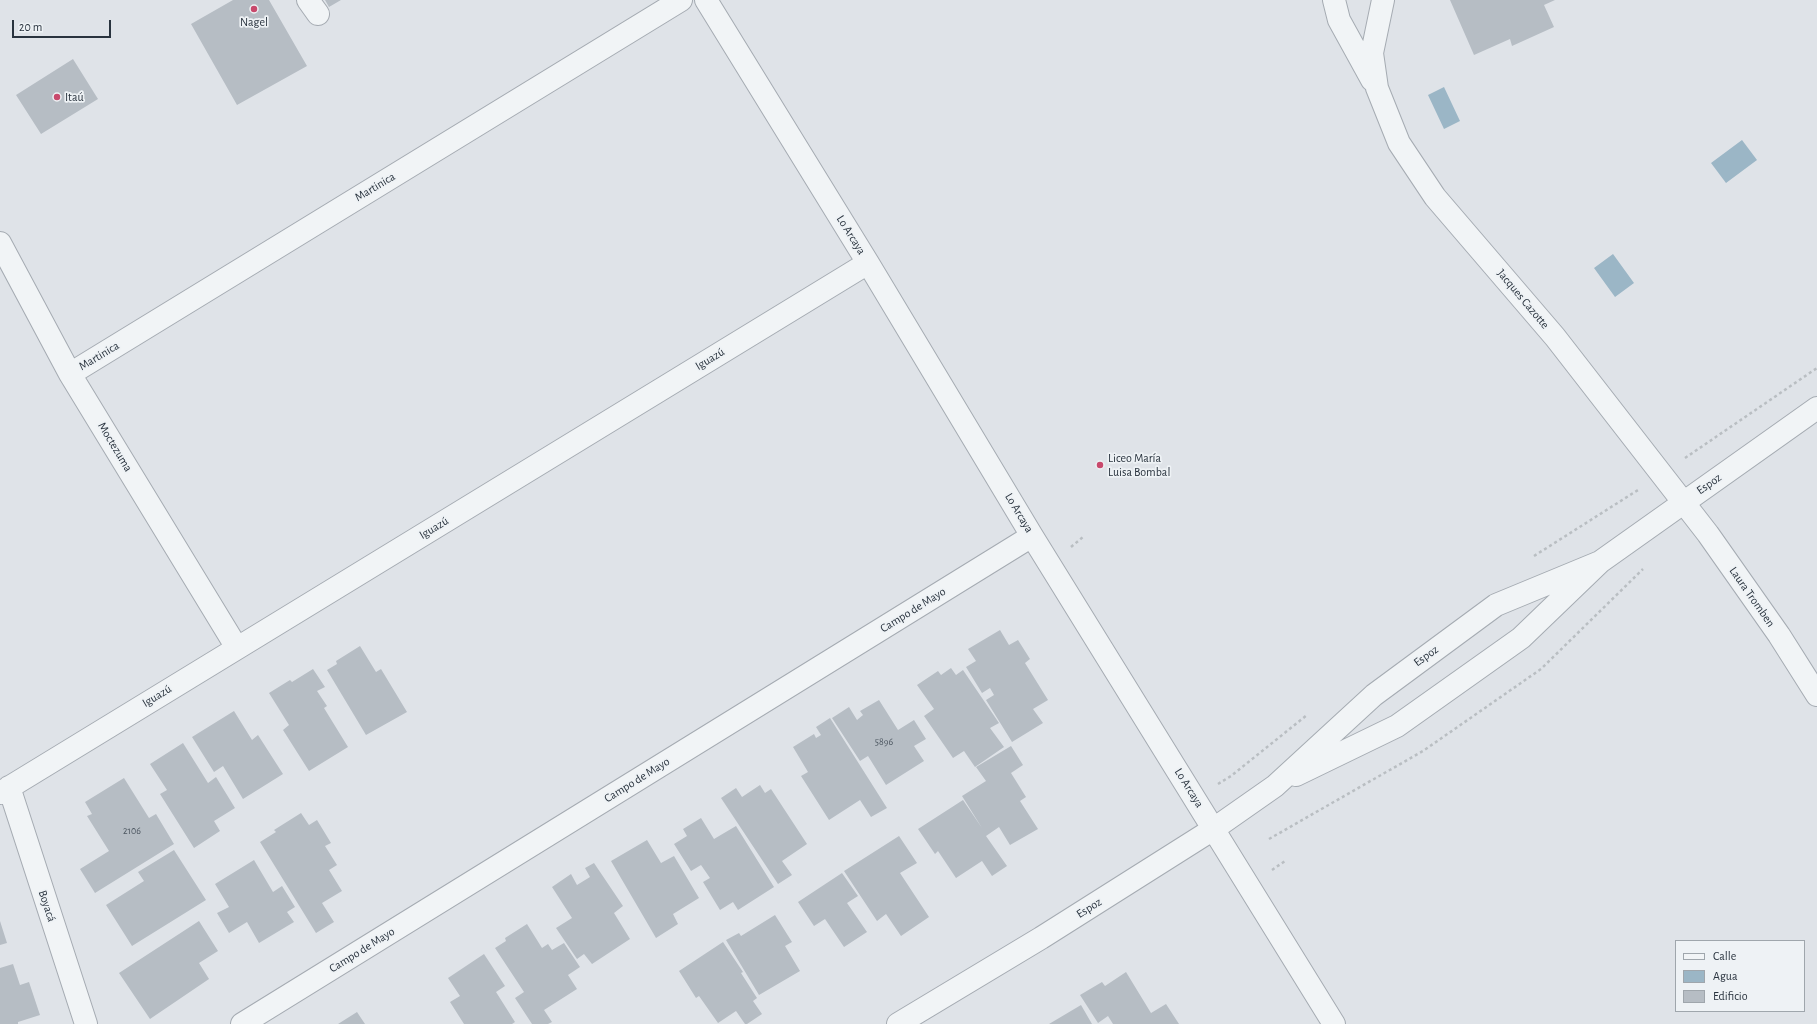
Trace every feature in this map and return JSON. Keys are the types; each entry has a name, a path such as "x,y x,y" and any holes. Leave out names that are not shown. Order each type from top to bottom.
{"street":[{"name":"Martinica","path":"70,374 681,0"},
{"name":"Lo Arcaya","path":"706,0 868,263 1032,536 1215,828 1334,1024"},
{"name":"Jacques Cazotte","path":"1334,0 1339,20 1377,88 1399,143 1435,197 1554,337 1683,502"},
{"name":"Jacques Cazotte","path":"1377,88 1372,53 1383,0"},
{"name":"Moctezuma","path":"0,243 70,374 237,648"},
{"name":"Iguazú","path":"4,790 868,263"},
{"name":"Espoz","path":"1275,786 1397,726 1521,638 1600,562 1817,408"},
{"name":"Laura Tromben","path":"1683,502 1708,534 1779,635 1817,694"},
{"name":"Campo de Mayo","path":"242,1024 1032,536"},
{"name":"Espoz","path":"898,1024 1041,938 1215,828 1275,786 1374,695 1496,605 1600,562"},
{"name":"Boyacá","path":"4,790 86,1024"}],"water":[{"path":"1444,87 1460,121 1444,129 1428,95"},
{"path":"1742,140 1757,160 1726,183 1711,163"},
{"path":"1613,254 1634,283 1615,297 1594,268"}],"building":[{"path":"233,0 269,0 307,66 237,105 191,24"},
{"path":"325,0 341,0 329,7"},
{"path":"1450,0 1555,0 1544,5 1554,27 1512,46 1510,39 1474,55"},
{"name":"Itaú","path":"73,59 98,99 41,134 16,95"},
{"path":"1000,630 1009,645 1018,640 1030,659 1025,663 1048,700 1033,709 1043,723 1012,742 986,700 994,695 990,688 982,693 966,667 976,661 968,649"},
{"path":"360,646 376,672 381,669 407,712 366,735 327,670 337,664 336,661"},
{"path":"951,668 956,675 963,670 999,723 990,728 1004,747 975,767 964,751 953,758 924,716 934,709 917,685 938,671 941,675"},
{"path":"313,669 325,687 317,691 327,706 324,708 348,747 309,771 283,730 289,725 269,693 290,680 292,682"},
{"path":"879,700 898,730 914,720 926,739 914,746 924,761 886,785 868,756 860,761 832,718 849,707 857,720 863,715 860,711"},
{"path":"234,711 252,740 258,735 283,774 243,799 223,766 214,772 192,737"},
{"path":"830,718 887,808 871,817 860,800 829,820 801,776 808,772 793,747 814,734 816,738 821,735 816,727"},
{"path":"183,743 208,783 216,777 235,808 214,821 220,831 194,848 160,794 167,790 150,764"},
{"path":"1011,746 1023,765 1011,773 1026,797 1020,801 1038,829 1010,845 999,827 986,836 1007,866 992,876 982,861 956,878 938,851 935,854 918,829 963,800 982,828 962,796 986,781 976,767"},
{"path":"124,778 149,818 156,814 174,844 95,893 80,869 109,851 87,816 92,814 85,802"},
{"path":"760,785 765,793 771,789 807,844 782,861 792,875 778,884 721,798 736,788 742,797"},
{"path":"301,813 309,825 317,820 331,843 325,846 337,865 329,870 342,891 322,903 334,922 316,933 260,842 276,832 274,830"},
{"path":"701,818 714,839 736,826 774,887 738,910 733,902 720,910 703,882 710,878 701,865 691,871 674,844 687,836 683,829"},
{"path":"899,836 917,863 900,873 929,917 901,936 886,914 877,921 844,871"},
{"path":"647,840 661,863 674,856 699,898 673,914 678,924 656,938 611,861"},
{"path":"174,850 206,900 132,946 106,905 144,881 138,872"},
{"path":"254,860 273,892 282,886 295,907 287,912 294,922 259,943 247,922 229,933 217,913 229,907 215,884"},
{"path":"594,863 623,906 614,913 630,939 592,964 584,954 577,959 556,928 572,918 552,887 571,874 577,885 590,877 585,868"},
{"path":"842,873 858,896 847,903 867,932 844,947 825,919 814,926 798,902"},
{"path":"775,915 792,942 785,946 800,971 759,995 726,940 739,933 741,936"},
{"path":"0,921 7,943 0,945"},
{"path":"199,921 218,951 199,963 209,979 150,1019 119,973"},
{"path":"527,924 542,948 548,944 552,950 564,943 580,967 568,975 577,989 544,1010 552,1022 548,1024 532,1024 515,998 524,992 495,948 506,941 505,938"},
{"path":"723,942 743,972 741,973 757,998 753,1001 762,1014 747,1024 745,1024 736,1011 718,1023 699,996 696,998 679,971"},
{"path":"484,954 505,986 496,992 515,1022 512,1024 464,1024 450,1002 460,996 448,978"},
{"path":"13,964 20,985 29,982 40,1015 18,1022 18,1024 0,1024 0,968"},
{"path":"1126,972 1151,1013 1166,1004 1179,1024 1113,1024 1108,1016 1098,1023 1080,995 1102,982 1105,986"},
{"path":"1081,1005 1092,1024 1049,1024"},
{"path":"357,1012 365,1024 338,1024"}],"place":[{"name":"Nagel","path":"254,9"},
{"name":"Itaú","path":"57,97"},
{"name":"Liceo María Luisa Bombal","path":"1100,465"}]}
